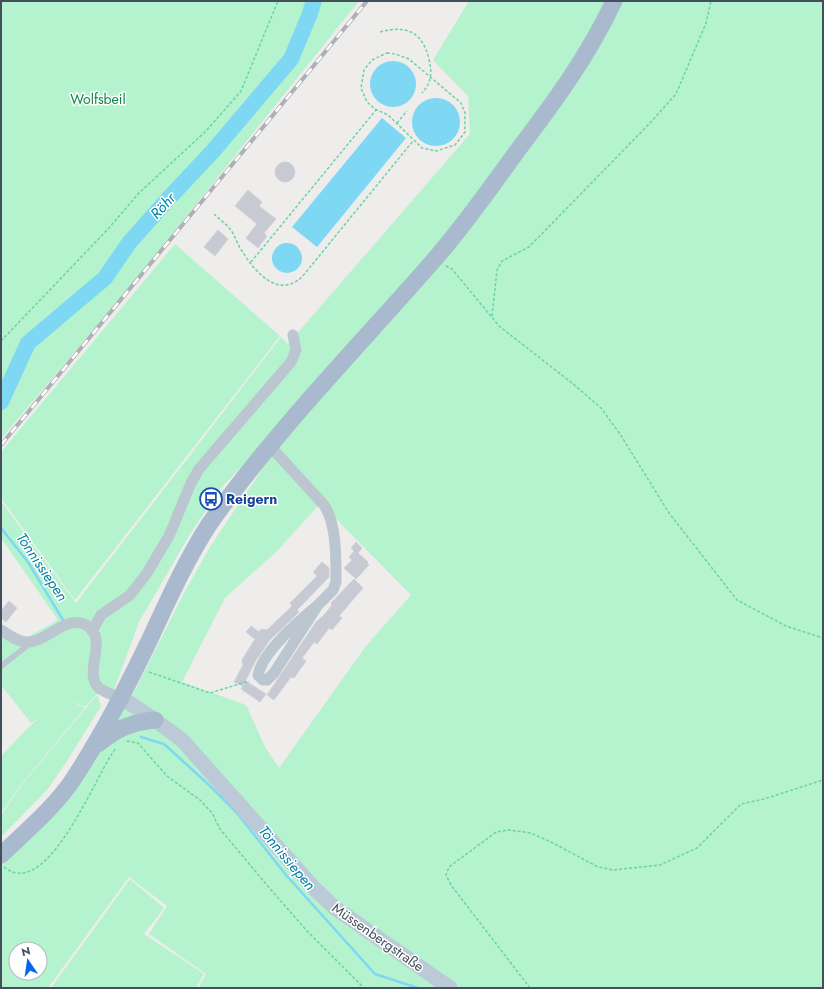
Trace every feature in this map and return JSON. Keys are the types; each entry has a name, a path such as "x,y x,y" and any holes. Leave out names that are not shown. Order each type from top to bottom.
{"main road":[{"path":"1,855 63,793 94,747 122,698 199,540 220,509 315,392 434,260 467,219 573,77 592,46 614,1"},
{"name":"Müssenbergstraße","path":"122,698 182,740 314,888 335,908 450,988"},
{"path":"94,747 112,733 130,724 155,720"}],"street":[{"path":"92,631 105,610 130,595 138,586 166,542 187,492 199,469 291,362 296,350 292,335"},
{"path":"259,678 258,672 262,664 283,637 333,590 336,582 330,518 324,505 270,446"},
{"path":"1,630 17,640 33,641 75,624 87,626 92,631 96,644 93,672 96,683 100,688 122,698"}],"lane":[{"path":"1,666 33,641"}],"path":[{"path":"1,341 108,229 139,193 206,131 241,91 278,1"},
{"path":"492,317 497,270 502,261 529,247 650,123 676,94 703,29 711,1"},
{"path":"380,32 397,29 410,32 420,37 424,43 428,55 431,78 429,84 422,93"},
{"path":"387,54 404,56 431,78 461,103 466,113 465,132 455,145 441,150 426,149 413,141 388,115 376,110 367,102 360,84 364,70 376,57 387,54"},
{"path":"251,262 376,110"},
{"path":"397,123 407,111"},
{"path":"214,214 231,230 242,252 271,283 283,286 298,281 413,141"},
{"path":"434,260 452,269 499,326 572,383 601,408 620,434 669,513 737,600 786,626 823,638"},
{"path":"136,668 210,693 259,678"},
{"path":"123,741 130,740 138,743 167,776 200,800 212,813 220,829 306,930 364,988"},
{"path":"1,864 8,870 15,873 28,872 41,863 57,848 71,828 95,783 118,745"},
{"path":"530,988 451,885 446,875 449,867 496,832 509,830 531,833 551,842 598,868 613,870 660,865 697,848 741,804 764,799 823,780"}],"green space":[{"name":"Wolfsbeil","path":"1,1 359,1 136,279 1,439"},
{"path":"469,1 823,1 823,988 198,988 206,974 149,934 167,906 129,877 48,988 1,988 1,860 105,744 134,692 183,595 210,547 273,453 319,505 276,552 225,598 182,682 246,705 265,747 279,768 366,646 411,595 342,525 273,449 267,440 222,487 190,534 139,622 114,690 97,694 85,707 66,699 85,708 24,781 1,813 1,756 39,717 31,723 1,685 1,632 19,642 58,620 1,538 1,501 76,603 281,337 288,344 470,134 468,96 433,60"},
{"path":"175,244 280,336 75,600 1,498 1,452"},
{"path":"97,695 101,706 67,761 47,790 1,837 1,815 24,782"},
{"path":"130,879 164,908 144,934 204,974 196,988 51,988"}],"water":[{"path":"388,61 398,61 406,65 412,71 416,79 416,89 412,97 406,103 398,107 388,107 380,103 374,97 370,89 370,79 374,71 380,65"},
{"path":"436,98 445,100 453,105 458,113 460,122 458,131 453,139 445,144 436,146 427,144 419,139 414,131 412,122 414,113 419,105 427,100"},
{"path":"382,118 406,138 317,247 292,227"},
{"path":"287,243 293,244 301,252 301,264 293,272 287,273 281,272 273,264 272,258 273,252 281,244"}],"building":[{"path":"285,162 292,165 295,172 292,179 285,182 278,179 275,172 278,165"},
{"path":"248,190 262,202 259,206 276,219 264,233 267,236 258,248 246,238 257,224 235,206"},
{"path":"218,230 228,239 215,256 204,247"},
{"path":"356,542 362,548 358,553 368,562 367,563 369,565 356,579 344,568 352,560 349,557 354,551 351,548"},
{"path":"322,562 329,568 329,577 297,610 299,612 269,641 255,662 243,686 234,682 243,665 242,660 255,639 246,632 251,626 259,632 261,629 267,630 292,606 290,603 317,576 313,572"},
{"path":"354,579 363,588 339,616 342,618 332,630 329,628 317,644 314,642 302,658 306,661 294,678 291,677 274,700 267,695 316,622 325,614 332,605 331,603"},
{"path":"9,601 17,608 6,622 1,618 1,611"},
{"path":"246,681 266,694 260,702 241,689"}],"waterway":[{"name":"Röhr","path":"1,402 28,343 105,278 129,243 213,151 291,59 314,1"},
{"name":"Tönnissiepen","path":"1,528 28,562 63,620"},
{"name":"Tönnissiepen","path":"141,737 164,744 237,813 286,875 375,974 418,988"}],"railway":[{"path":"1,445 367,1"}],"place":[{"name":"Reigern","path":"211,499"}]}
